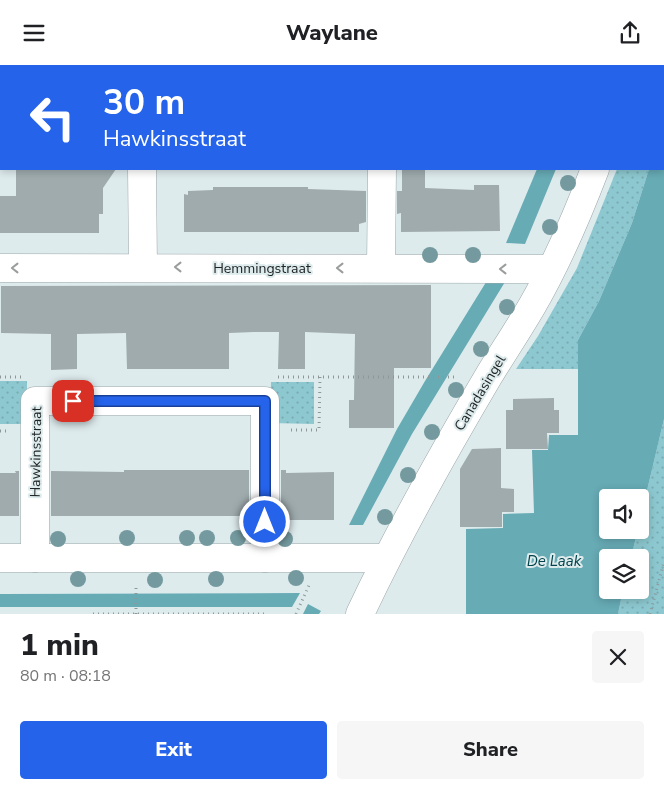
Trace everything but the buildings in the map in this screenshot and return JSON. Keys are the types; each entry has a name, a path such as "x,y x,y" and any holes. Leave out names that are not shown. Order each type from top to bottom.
{"street":[{"path":"142,170 143,267"},
{"path":"381,268 382,170"},
{"name":"Canadasingel","path":"360,614 386,558 484,385 532,305 579,211 595,170"},
{"name":"Hemmingstraat","path":"0,269 143,267 551,269"},
{"name":"Hawkinsstraat","path":"35,558 35,401 265,401 265,558"},
{"path":"0,558 386,558"}],"path":[{"path":"265,430 319,430 320,377"},
{"path":"427,377 446,377"},
{"path":"650,614 664,562"},
{"path":"136,594 136,613"},
{"path":"93,614 266,614"}],"shaded area":[{"path":"617,170 649,170 632,223 599,301 578,340 578,369 516,369 538,336 577,268"},
{"path":"0,381 27,381 27,424 0,424"},
{"path":"271,382 314,382 314,424 270,423"},
{"path":"664,419 664,614 618,614 621,599 649,599 649,549 633,549 636,539 649,539 649,489 647,489"}],"water":[{"path":"537,170 556,170 525,244 506,243"},
{"name":"De Laak","path":"649,170 664,170 664,419 647,489 599,489 599,539 636,539 633,549 599,549 599,599 621,599 618,614 466,614 466,529 503,528 503,514 534,513 532,450 548,450 549,435 578,435 578,340 599,301 632,223"},
{"path":"508,277 412,434 363,525 349,525 397,429 488,279"},
{"path":"300,593 292,607 0,607 0,594"},
{"path":"308,604 321,611 319,614 303,614"}],"route":[{"path":"73,401 265,401 265,522"}]}
